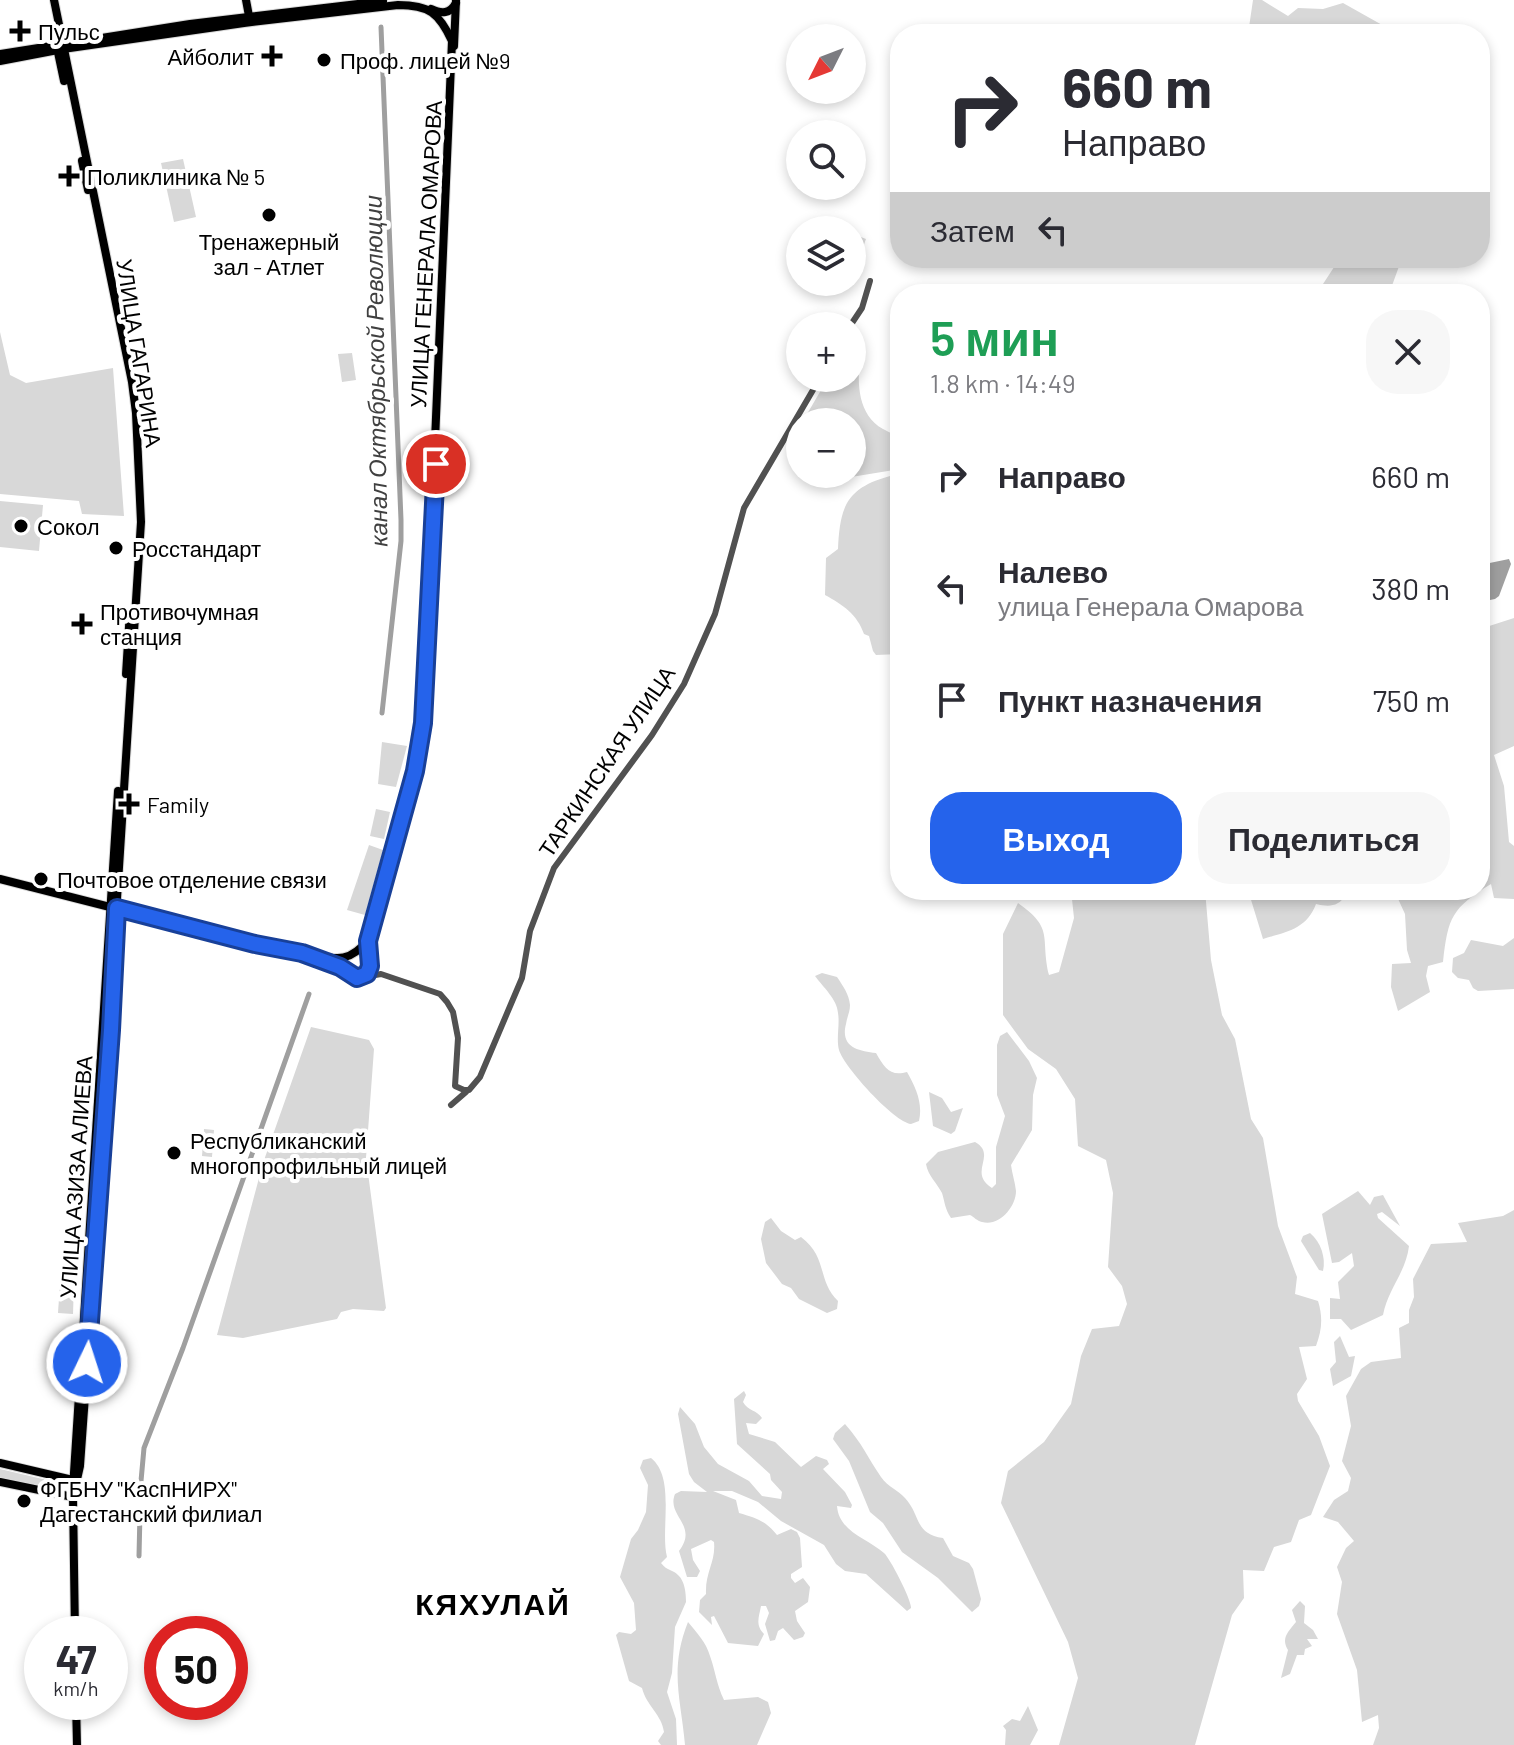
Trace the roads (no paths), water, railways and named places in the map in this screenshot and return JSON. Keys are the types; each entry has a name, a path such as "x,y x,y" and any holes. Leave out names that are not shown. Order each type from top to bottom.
{"main road":[{"name":"УЛИЦА ГАГАРИНА","path":"51,0 118,332 134,453 135,541 114,907"},
{"path":"246,0 249,16"},
{"path":"0,61 60,46 249,16 395,0"},
{"path":"0,54 392,5 416,5 441,13 451,10 456,1"},
{"path":"453,40 456,1"},
{"path":"431,8 453,40"},
{"name":"УЛИЦА ГЕНЕРАЛА ОМАРОВА","path":"354,956 368,940 414,771 423,723 453,40"},
{"name":"УЛИЦА ГЕНЕРАЛА ОМАРОВА","path":"369,960 368,941 415,771 423,723 453,40"},
{"name":"УЛИЦА ГАГАРИНА","path":"60,46 126,348 136,413 141,522 114,907"},
{"path":"0,879 255,944 341,959 362,955 369,960 370,970 364,977 357,978 302,953"},
{"name":"УЛИЦА АЗИЗА АЛИЕВА","path":"75,1480 111,1030 114,907"},
{"name":"УЛИЦА АЗИЗА АЛИЕВА","path":"75,1480 114,907"},
{"path":"349,973 347,964 354,956"},
{"path":"0,1463 75,1480 75,1616"},
{"path":"0,1482 73,1497"},
{"path":"76,1720 77,1745"}],"street":[{"path":"859,312 870,281"},
{"name":"ТАРКИНСКАЯ УЛИЦА","path":"451,1105 480,1077 522,978 533,921 554,868 652,735 684,684 723,590 737,524 748,499 812,392"},
{"path":"369,960 381,974"},
{"path":"364,977 381,974 440,994 453,1012 458,1038 455,1086 469,1090"}],"waterway":[{"name":"канал Октябрьской Революции","path":"381,27 401,520 382,713"},
{"name":"канал Октябрьской Революции","path":"140,1492 144,1448 183,1348 309,994"},
{"path":"139,1556 140,1513"}],"place":[{"name":"Пульс","path":"20,31"},
{"name":"Айболит","path":"272,56"},
{"name":"Проф. лицей №9","path":"324,60"},
{"name":"Поликлиника № 5","path":"69,176"},
{"name":"Тренажерный зал - Атлет","path":"269,215"},
{"name":"Сокол","path":"21,526"},
{"name":"Росстандарт","path":"116,548"},
{"name":"Противочумная станция","path":"82,624"},
{"name":"Family","path":"129,804"},
{"name":"Почтовое отделение связи","path":"41,879"},
{"name":"Республиканский многопрофильный лицей","path":"174,1153"},
{"name":"ФГБНУ \"КаспНИРХ\" Дагестанский филиал","path":"24,1501"}],"district":[{"name":"КЯХУЛАЙ","path":"493,1603"}]}
